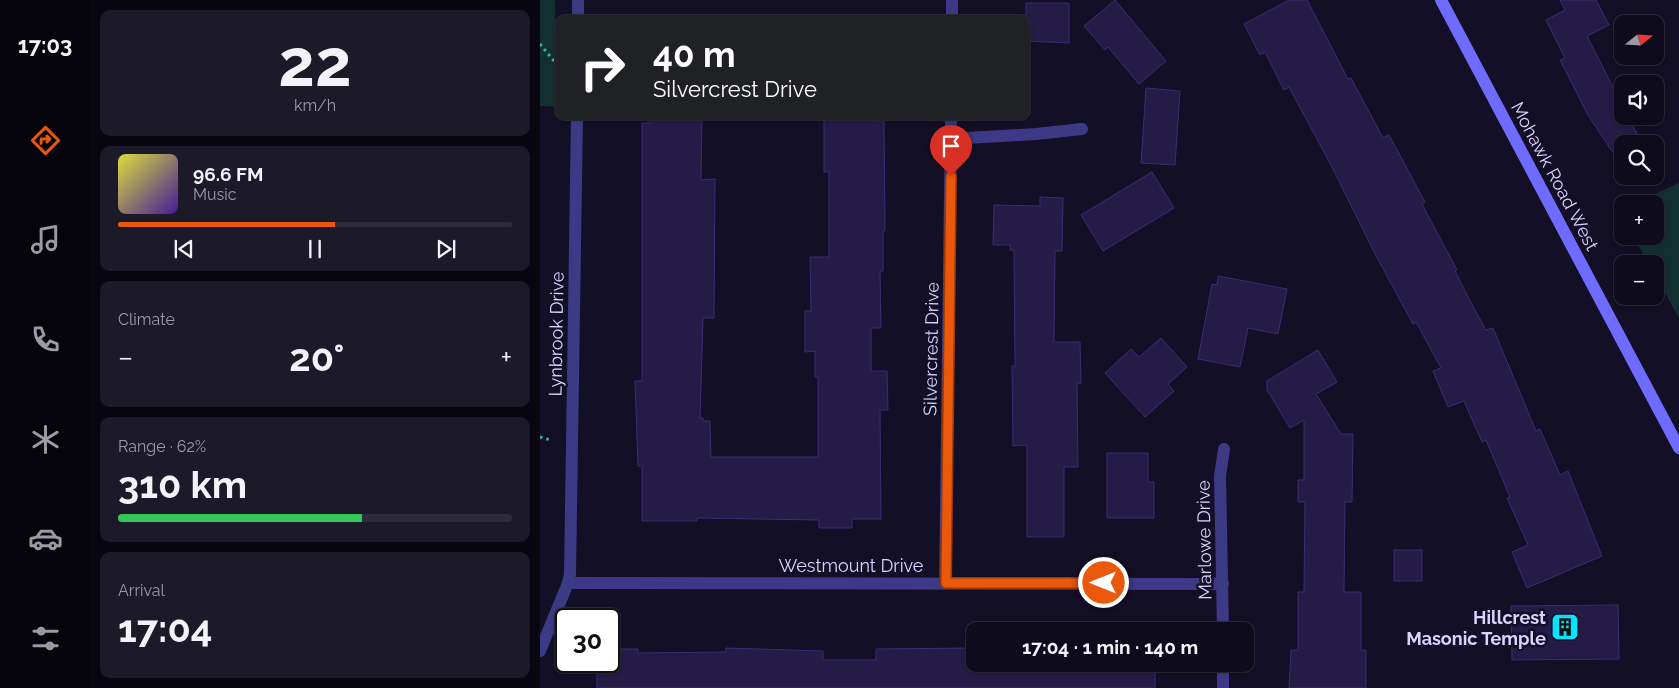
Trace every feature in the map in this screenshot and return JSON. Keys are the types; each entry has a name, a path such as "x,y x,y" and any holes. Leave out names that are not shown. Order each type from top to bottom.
{"main road":[{"name":"Mohawk Road West","path":"1441,0 1679,448"}],"street":[{"path":"578,0 578,15"},
{"path":"952,0 952,15"},
{"name":"Lynbrook Drive","path":"568,583 576,120"},
{"name":"Silvercrest Drive","path":"946,583 951,120"},
{"path":"951,139 1082,129"},
{"name":"Marlowe Drive","path":"1223,622 1220,476 1224,449"},
{"path":"540,651 568,583"},
{"name":"Westmount Drive","path":"568,583 1223,584"},
{"path":"1223,672 1223,688"}],"path":[{"path":"540,44 555,62"}],"green space":[{"path":"540,0 555,0 555,107 540,106"},
{"path":"1679,183 1679,318 1664,291 1664,255 1644,255 1638,245 1664,245 1664,195 1653,195"}],"building":[{"path":"1115,0 1166,61 1139,84 1108,47 1105,50 1084,26"},
{"path":"1289,0 1307,0 1348,79 1351,78 1383,138 1389,135 1425,202 1422,204 1457,270 1455,271 1468,297 1486,330 1493,328 1536,431 1540,429 1560,475 1568,471 1602,556 1527,588 1512,552 1528,545 1507,498 1510,497 1486,440 1482,442 1464,401 1448,407 1433,371 1441,368 1416,322 1413,324 1374,252 1333,169 1289,87 1284,90 1265,52 1260,55 1244,24"},
{"path":"1560,0 1596,0 1609,25 1587,36 1614,89 1614,125 1632,125 1638,135 1614,135 1614,154 1588,115 1560,60 1565,58 1546,20 1565,10"},
{"path":"1026,3 1069,3 1069,43 1030,41 1030,15 1026,15"},
{"path":"1146,88 1180,91 1175,165 1141,163"},
{"path":"650,120 702,120 701,180 715,179 714,318 703,318 700,418 703,418 703,421 710,421 711,457 818,457 818,377 815,377 815,351 805,352 805,311 811,311 810,257 829,257 829,172 824,172 824,120 884,121 885,231 883,231 883,271 880,271 881,328 871,328 871,371 887,371 888,410 880,410 881,519 852,519 852,528 819,528 819,520 697,518 697,521 642,521 642,466 638,466 635,381 642,381 642,123 650,123"},
{"path":"1152,172 1174,208 1103,251 1081,215"},
{"path":"1040,197 1063,198 1062,251 1055,251 1054,342 1080,342 1081,383 1077,383 1078,467 1064,467 1064,537 1027,537 1027,445 1013,446 1012,366 1015,366 1014,250 1010,250 1010,245 993,245 994,205 1040,206"},
{"path":"1218,276 1287,289 1278,334 1248,328 1240,367 1198,359 1212,284 1217,285"},
{"path":"1161,338 1187,367 1168,384 1174,391 1145,417 1105,373 1131,349 1139,357"},
{"path":"1318,350 1337,382 1316,394 1341,434 1353,434 1352,502 1345,502 1344,592 1361,592 1361,650 1366,650 1366,688 1289,688 1291,650 1298,650 1298,592 1304,592 1305,502 1298,502 1298,480 1304,480 1304,420 1290,428 1267,390 1267,381"},
{"path":"1107,453 1148,453 1148,482 1154,482 1154,518 1107,518"},
{"path":"1394,550 1422,550 1422,581 1394,581"},
{"name":"Hillcrest Masonic Temple","path":"1618,605 1619,659 1512,660 1511,606"},
{"path":"726,648 823,651 823,660 876,660 876,649 966,648 966,672 1155,672 1155,688 597,688 597,673 620,673 620,649 638,649 638,653 726,652"}],"place":[{"name":"Hillcrest Masonic Temple","path":"1565,627"}],"route":[{"path":"951,176 946,583 1104,583"}]}
